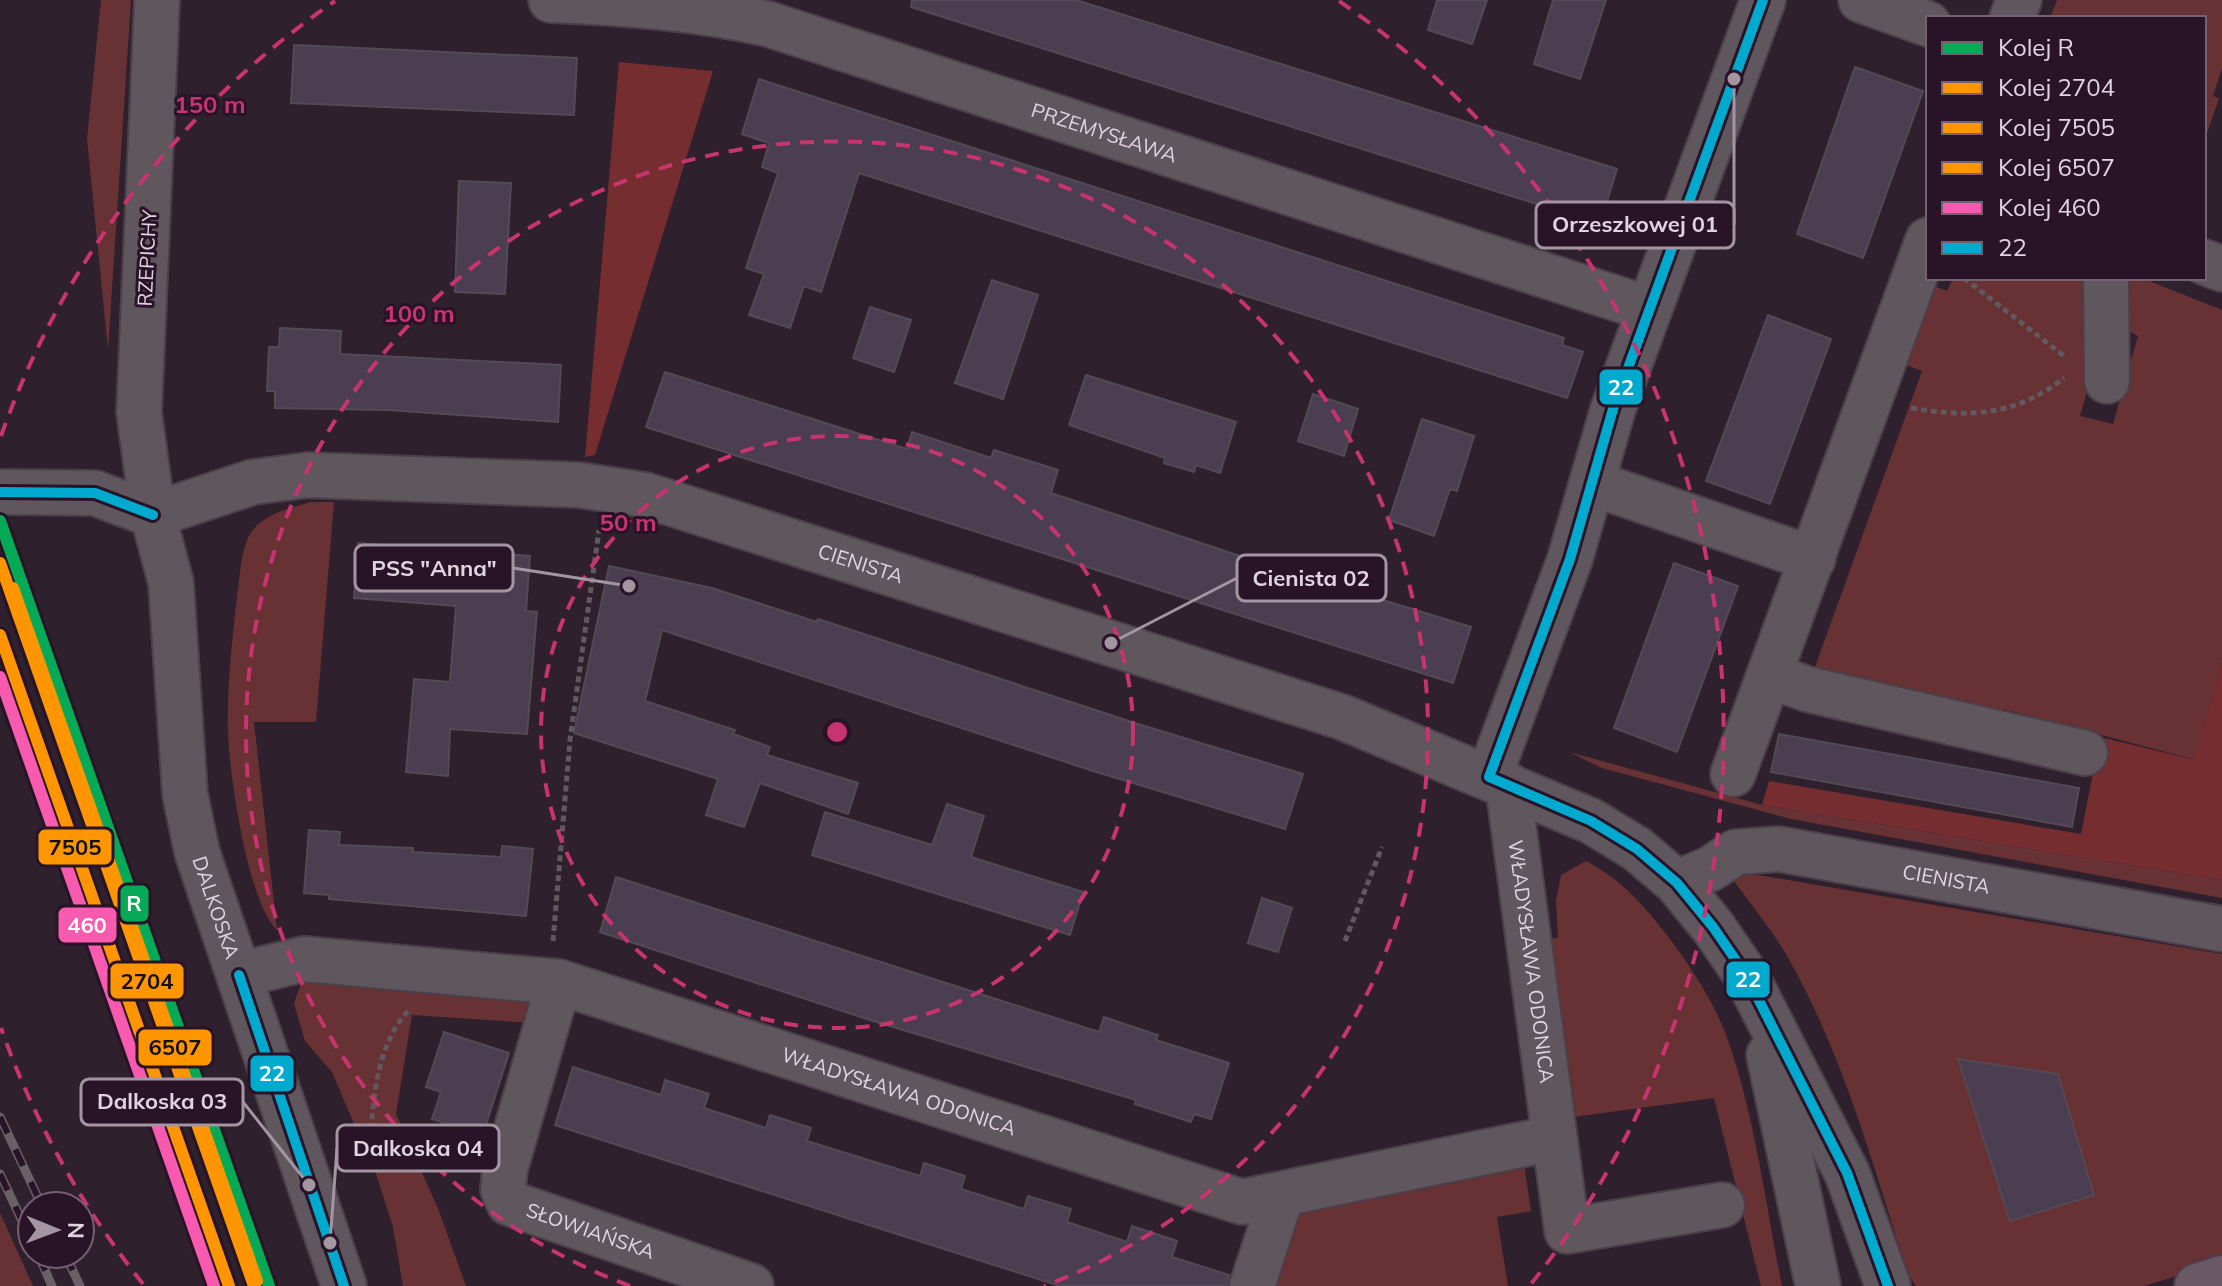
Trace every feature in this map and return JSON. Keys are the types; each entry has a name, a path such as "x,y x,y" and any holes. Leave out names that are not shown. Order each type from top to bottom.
{"main road":[{"path":"2197,1286 2222,1278"}],"street":[{"name":"RZEPICHY","path":"153,515 139,412 157,0"},
{"name":"PRZEMYSŁAWA","path":"551,0 656,5 716,12 768,24 1649,309"},
{"path":"1498,781 1570,559 1613,409 1763,0"},
{"path":"1861,0 1926,23"},
{"path":"1733,774 1926,246"},
{"path":"2097,364 2106,280"},
{"name":"CIENISTA","path":"153,515 253,482 308,475 579,485 645,495 1342,717 1591,821 1637,849 1677,883 1713,927 1759,1002 1847,1173 1888,1286"},
{"path":"1592,483 1813,559"},
{"path":"0,492 95,493 153,515"},
{"name":"DALKOSKA","path":"153,515 171,583 185,794 197,852 344,1286"},
{"path":"1769,675 1807,689 2085,753"},
{"name":"WŁADYSŁAWA ODONICA","path":"1498,781 1567,1231 1722,1205"},
{"name":"CIENISTA","path":"1677,883 1710,869 1736,852 1779,849 2222,929"},
{"name":"WŁADYSŁAWA ODONICA","path":"239,975 304,959 455,973 556,964 1242,1202 1554,1138"},
{"name":"SŁOWIAŃSKA","path":"556,964 505,1169 503,1189 509,1203 751,1286"},
{"name":"CIENISTA","path":"1759,1002 1818,1286"},
{"path":"1252,1286 1282,1194"}],"path":[{"path":"1873,393 1908,408 1955,416 2010,408 2097,364 1967,280"},
{"path":"556,964 570,740 599,528"},
{"path":"1345,941 1382,847"},
{"path":"368,1169 383,1052 394,1026 413,1006 455,973"}],"shaded area":[{"path":"101,0 131,0 108,350 87,139"},
{"path":"2057,0 2222,0 2222,68 2213,96 2219,98 2206,136 2206,16 2051,16"},
{"path":"619,62 713,71 595,455 585,457"},
{"path":"1914,279 1947,291 1952,280 2089,280 2094,367 2080,416 2113,424 2138,336 2121,327 2124,280 2147,280 2222,310 2222,662 2196,760 2003,709 1987,730 1807,689 1922,371 1885,357"},
{"path":"311,502 334,502 316,722 254,722 277,930 257,894 236,806 228,731 230,664 240,572 248,537 272,515"},
{"path":"2222,662 2222,880 1762,805 1769,781 2081,834 2100,737 2195,760"},
{"path":"1569,752 1762,805 2222,880 2222,898 1791,819 1602,768"},
{"path":"1586,861 1619,883 1646,909 1683,957 1717,1015 1730,1046 1747,1105 1782,1286 1761,1286 1714,1098 1573,1117 1548,938 1558,938 1556,901 1561,875"},
{"path":"1735,871 2222,954 2222,1262 2144,1286 1916,1286 1908,1274 1857,1116 1827,1038 1785,952 1731,877"},
{"path":"304,975 530,996 533,1023 412,1015 396,1114 439,1211 466,1286 403,1286 393,1227 366,1142 360,1138 332,1072 305,1041 294,1003"},
{"path":"1524,1164 1531,1211 1497,1217 1508,1286 1266,1286 1292,1220 1305,1211"},
{"path":"0,1213 16,1248 16,1270 26,1270 33,1286 0,1286"}],"building":[{"path":"912,0 1076,0 1617,169 1600,224 911,7"},
{"path":"1437,0 1487,0 1472,44 1428,30"},
{"path":"1553,0 1606,0 1580,79 1534,64"},
{"path":"294,45 577,58 574,115 291,103"},
{"path":"1855,67 1923,91 1863,258 1797,234"},
{"path":"759,79 1564,338 1562,345 1583,352 1567,398 859,173 821,292 804,286 790,328 749,315 764,274 746,268 778,173 762,167 769,143 742,134"},
{"path":"459,181 511,183 505,294 455,292"},
{"path":"992,280 1038,295 1003,399 955,383"},
{"path":"870,307 911,320 894,372 853,358"},
{"path":"1768,315 1831,339 1770,504 1706,481"},
{"path":"280,328 341,331 340,354 561,365 558,422 388,410 275,408 275,391 267,391 269,347 279,347"},
{"path":"665,372 907,449 912,432 991,458 994,450 1058,470 1051,493 1258,562 1471,627 1453,683 646,427"},
{"path":"1086,375 1236,422 1220,473 1196,465 1194,472 1164,463 1165,458 1069,425"},
{"path":"1313,394 1358,409 1344,456 1298,441"},
{"path":"1422,419 1474,436 1457,491 1450,489 1434,536 1389,520"},
{"path":"358,543 530,556 526,611 537,612 527,734 450,729 448,776 406,772 414,679 450,682 456,606 354,598"},
{"path":"1674,563 1738,586 1677,752 1614,728"},
{"path":"609,566 712,588 817,622 818,619 1138,724 1303,774 1285,829 1090,770 662,630 645,701 735,730 733,734 770,747 767,755 858,783 848,814 760,783 744,827 706,815 718,779 574,733"},
{"path":"1779,734 2079,788 2072,827 1771,772"},
{"path":"947,804 984,816 971,857 1083,892 1070,935 812,855 825,812 932,845"},
{"path":"309,830 340,832 339,845 413,848 413,852 501,857 502,846 533,849 526,916 329,899 329,895 304,893"},
{"path":"616,877 1099,1032 1104,1017 1158,1035 1156,1040 1229,1063 1211,1119 1194,1114 1191,1122 1135,1104 1136,1100 870,1020 600,932"},
{"path":"1262,898 1292,908 1278,952 1248,943"},
{"path":"444,1032 509,1053 471,1171 430,1158 442,1122 432,1119 441,1092 426,1087"},
{"path":"1958,1059 2058,1074 2094,1195 2010,1221"},
{"path":"573,1067 661,1095 665,1080 709,1094 704,1108 766,1128 770,1115 811,1128 807,1141 920,1176 924,1163 965,1176 961,1189 1024,1209 1028,1196 1071,1209 1067,1222 1127,1242 1132,1226 1177,1241 1172,1257 1229,1275 1228,1286 1060,1286 555,1125"}],"railway":[{"path":"0,1117 34,1190"},
{"path":"0,1174 16,1208"},
{"path":"45,1270 52,1286"},
{"path":"72,1270 80,1286"}],"rail line":[{"name":"R","path":"0,521 269,1286"},
{"name":"2704","path":"0,563 254,1286"},
{"name":"6507","path":"13,588 257,1281"},
{"name":"7505","path":"0,635 229,1286"},
{"name":"460","path":"0,677 214,1286"}],"transit line":[{"name":"22","path":"1489,777 1570,559 1613,409 1763,0"},
{"name":"22","path":"0,492 95,493 153,515"},
{"name":"22","path":"1489,777 1591,821 1637,849 1677,883 1713,927 1746,975 1847,1173 1888,1286"},
{"name":"22","path":"239,975 344,1286"}],"place":[{"name":"Orzeszkowej 01","path":"1734,79"},
{"name":"PSS \"Anna\"","path":"629,586"},
{"name":"Cienista 02","path":"1111,643"},
{"name":"Dalkoska 03","path":"309,1185"},
{"name":"Dalkoska 04","path":"330,1243"}]}
